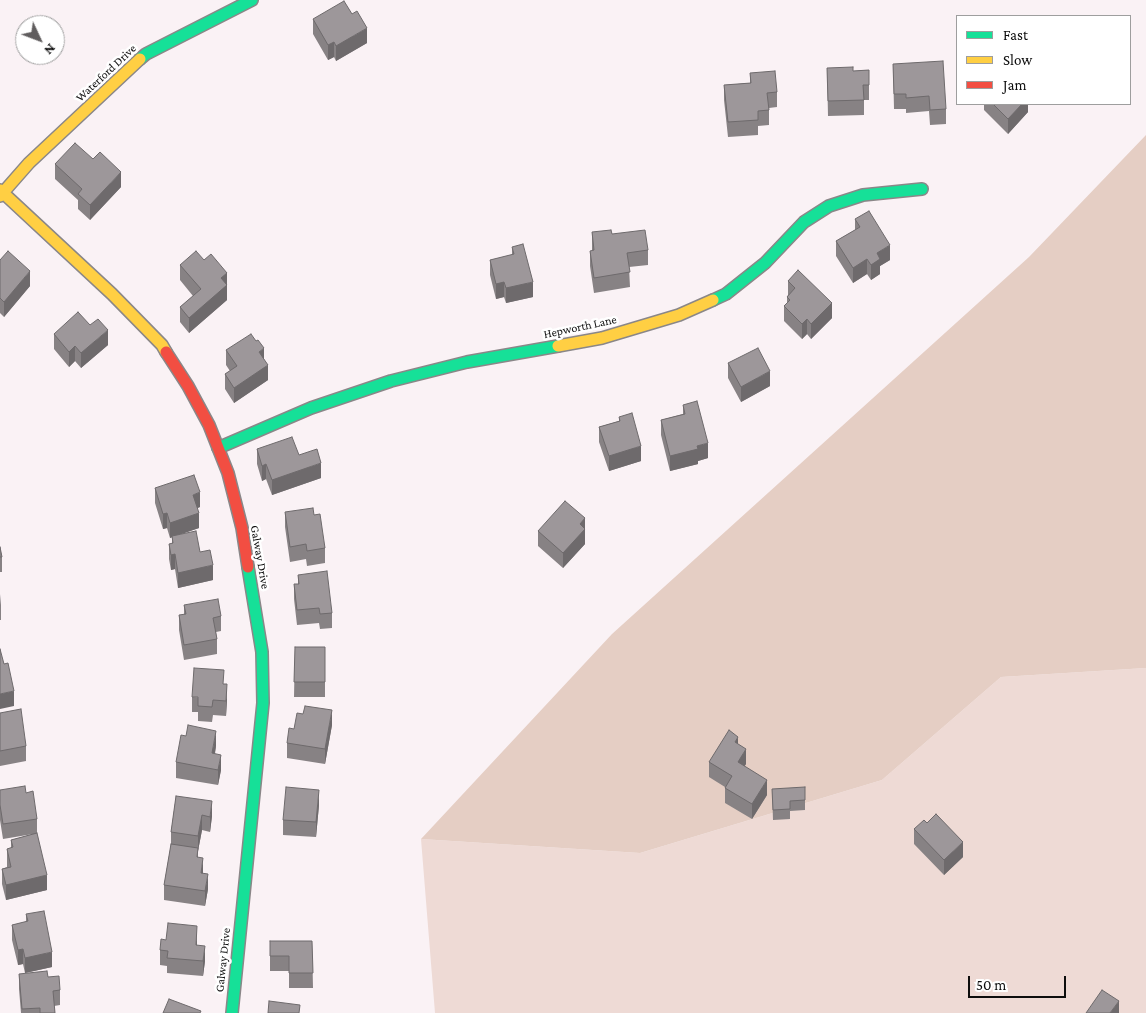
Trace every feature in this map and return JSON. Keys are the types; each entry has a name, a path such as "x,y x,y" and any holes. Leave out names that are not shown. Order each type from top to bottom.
{"street":[{"name":"Waterford Drive","path":"1,193 29,163 146,54 252,0"},
{"name":"Hepworth Lane","path":"218,448 311,408 391,381 467,362 602,338 679,315 726,294 765,263 804,222 829,206 864,195 922,189"},
{"name":"Galway Drive","path":"1,193 112,294 162,345 188,386 209,425 228,473 242,528 262,652 263,703 232,1013"}],"shaded area":[{"path":"1146,135 1146,668 1001,677 882,780 640,853 421,839 612,634 1029,257"},
{"path":"1146,668 1146,1013 435,1013 421,839 640,853 882,780 1001,677"}],"building":[{"path":"344,1 352,14 357,11 367,28 336,46 334,42 328,45 313,19"},
{"path":"943,61 946,109 930,110 929,96 906,98 906,94 894,94 893,64"},
{"path":"853,67 853,71 869,70 869,85 863,85 864,100 828,101 827,68"},
{"path":"775,71 777,92 767,93 769,110 758,111 758,120 728,122 724,85 751,83 750,73"},
{"path":"994,105 1021,105 1008,119"},
{"path":"75,143 93,159 100,152 121,172 90,205 78,194 82,189 55,164"},
{"path":"869,211 890,245 877,253 880,259 871,265 867,259 853,268 836,241 860,227 855,219"},
{"path":"611,230 612,234 645,230 648,250 627,253 630,272 594,278 590,251 594,250 592,232"},
{"path":"523,244 533,282 506,288 504,282 496,284 490,260 514,254 512,247"},
{"path":"8,251 30,271 4,302 0,298 0,260"},
{"path":"196,251 204,260 211,254 227,273 221,278 227,285 189,318 180,307 201,289 180,265"},
{"path":"798,270 832,303 811,324 807,319 802,324 784,306 790,300 787,297 795,288 788,281"},
{"path":"78,312 90,325 98,319 108,330 81,353 75,346 69,352 54,334"},
{"path":"251,334 264,348 259,352 268,365 234,388 225,374 237,366 226,350"},
{"path":"758,348 770,371 741,387 728,363"},
{"path":"697,401 708,443 697,446 698,449 670,456 661,420 685,414 683,405"},
{"path":"632,413 641,446 609,456 599,427 620,421 619,417"},
{"path":"292,437 299,455 317,449 321,463 272,480 266,464 262,466 257,449"},
{"path":"194,475 200,492 193,495 199,513 170,523 167,513 163,514 155,488"},
{"path":"565,501 585,518 580,524 585,529 563,553 538,531"},
{"path":"313,508 314,515 320,514 325,548 307,551 306,544 290,547 285,512"},
{"path":"196,531 200,552 210,550 213,565 178,573 175,554 171,555 169,544 173,543 172,536"},
{"path":"327,571 332,613 320,614 319,608 297,610 294,584 299,584 298,575"},
{"path":"218,599 221,616 213,618 217,639 184,645 179,615 186,614 184,605"},
{"path":"295,647 325,647 325,682 294,682"},
{"path":"0,649 4,664 8,663 14,691 0,694"},
{"path":"194,668 224,670 223,684 227,684 226,701 213,700 212,707 198,706 198,697 192,697"},
{"path":"305,706 332,710 325,749 287,743 289,728 294,729 297,713 303,714"},
{"path":"21,709 26,746 0,751 0,713"},
{"path":"188,725 216,731 212,753 221,755 218,770 176,762 181,735 186,736"},
{"path":"729,730 738,737 735,742 746,749 738,762 767,780 752,804 725,788 732,776 709,762"},
{"path":"25,786 26,793 33,791 37,819 3,824 0,790"},
{"path":"286,787 319,790 316,822 283,820"},
{"path":"805,787 805,800 790,801 790,809 773,810 772,789"},
{"path":"176,796 212,801 210,817 202,815 198,836 171,832"},
{"path":"936,814 963,842 944,860 914,829 924,820 927,823"},
{"path":"37,833 47,875 6,885 2,869 11,867 7,849 13,847 11,840"},
{"path":"171,844 198,848 197,857 203,858 201,873 208,874 205,891 164,885"},
{"path":"44,911 52,952 25,958 23,949 18,950 12,925 28,921 26,914"},
{"path":"168,923 197,926 196,945 205,946 203,961 167,958 168,951 160,950 161,939 166,940"},
{"path":"270,941 312,941 313,973 289,973 289,956 270,956"},
{"path":"47,971 48,977 59,976 60,990 53,991 55,1013 40,1013 40,1008 22,1009 19,974"},
{"path":"1102,990 1119,1001 1110,1013 1086,1013"},
{"path":"169,999 201,1011 200,1013 163,1013"},
{"path":"269,1001 300,1005 299,1013 268,1013"}],"traffic: fast":[{"path":"140,59 146,54 252,0"},
{"path":"713,300 726,294 765,263 804,222 829,206 863,195 922,189"},
{"path":"218,448 311,408 391,381 467,362 558,346"},
{"path":"232,1013 263,703 262,652 248,567"}],"traffic: slow":[{"path":"0,196 29,163 140,59"},
{"path":"0,190 112,294 162,345 166,352"},
{"path":"558,346 602,338 679,315 713,300"}],"traffic: jam":[{"path":"166,352 188,386 209,425 228,473 242,528 248,567"}]}
